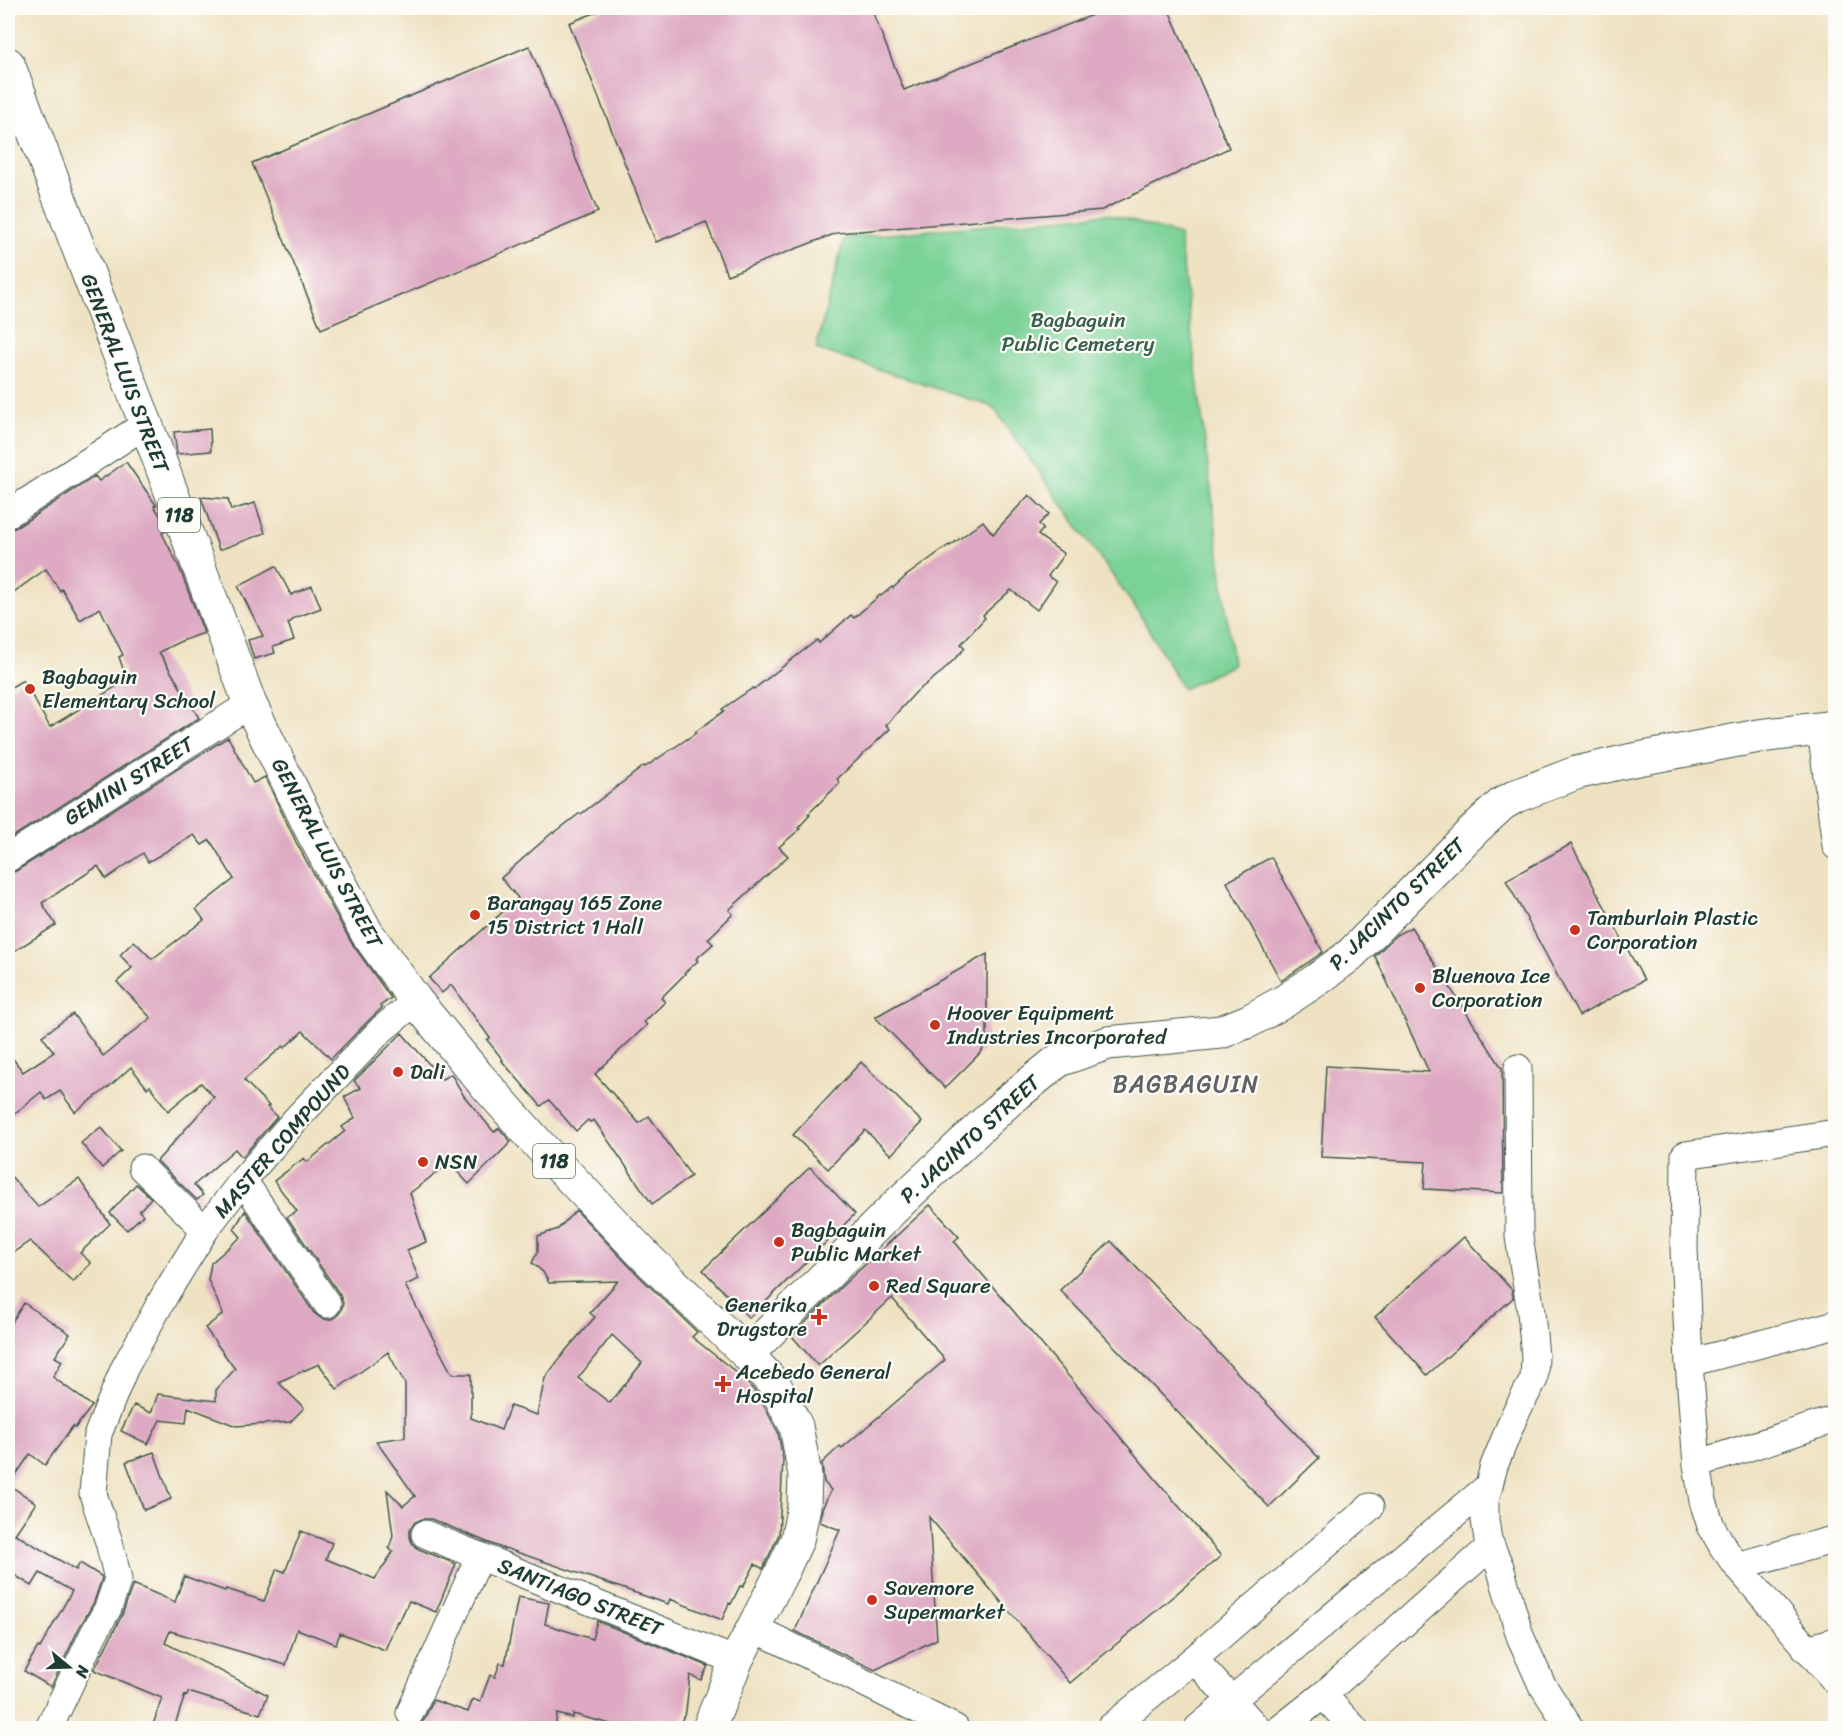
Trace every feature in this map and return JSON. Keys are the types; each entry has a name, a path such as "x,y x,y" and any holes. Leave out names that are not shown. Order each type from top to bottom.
{"main road":[{"name":"GENERAL LUIS STREET","path":"8,64 250,704 313,832 367,933 416,1001 477,1075 574,1183 647,1258 747,1354 774,1384 796,1426 805,1475 804,1506 796,1540 736,1661 709,1728"},
{"name":"P. JACINTO STREET","path":"747,1354 908,1194 1008,1101 1059,1060 1108,1043 1221,1032 1249,1021 1283,1002 1350,955 1478,826 1502,804 1516,796 1576,773 1628,761 1759,736 1828,728"}],"street":[{"path":"8,514 146,424"},
{"name":"GEMINI STREET","path":"8,858 250,704"},
{"path":"1828,728 1836,846"},
{"name":"MASTER COMPOUND","path":"49,1728 108,1608 118,1579 109,1542 93,1494 98,1434 124,1369 166,1293 205,1230 243,1180 296,1119 382,1029 416,1001"},
{"path":"1518,1068 1519,1237 1531,1312 1535,1357 1534,1379 1508,1430 1494,1466 1485,1500 1485,1520 1520,1636 1540,1683 1570,1728"},
{"path":"1836,1133 1685,1155 1684,1249 1689,1363 1697,1464 1703,1501 1712,1526 1737,1566 1836,1682"},
{"path":"142,1168 205,1230"},
{"path":"243,1180 327,1304"},
{"path":"1689,1363 1836,1324"},
{"path":"1697,1464 1836,1419"},
{"path":"1198,1728 1489,1485"},
{"path":"1110,1728 1194,1659 1370,1507"},
{"name":"SANTIAGO STREET","path":"425,1534 736,1661"},
{"path":"1737,1566 1836,1539"},
{"path":"1281,1728 1323,1695 1491,1546"},
{"path":"410,1713 480,1556"},
{"path":"752,1627 955,1728"},
{"path":"1806,1649 1836,1641"},
{"path":"1194,1659 1257,1728"},
{"path":"1323,1695 1354,1728"}],"green space":[{"name":"Bagbaguin Public Cemetery","path":"1108,214 1179,235 1233,665 1183,689 1139,613 993,407 816,349 844,238"}],"building":[{"path":"607,8 871,8 904,90 1110,8 1168,8 1229,148 1102,210 837,233 727,275 706,222 656,242 569,23"},
{"path":"529,46 598,212 321,329 252,163"},
{"path":"210,429 211,451 177,454 174,432"},
{"path":"126,462 156,505 154,506 166,531 162,533 179,567 204,633 159,652 199,718 11,838 8,832 8,689 23,680 50,727 127,680 119,657 123,655 100,608 80,620 62,589 60,591 46,569 8,596 8,530 17,527 95,476 99,481"},
{"path":"1029,495 1049,514 1039,524 1043,529 1038,535 1064,554 1048,576 1056,582 1037,610 1011,590 983,615 985,618 961,644 965,648 943,671 916,692 886,725 890,729 837,779 840,783 808,814 810,815 798,828 800,829 779,847 788,856 729,910 733,914 708,939 713,944 696,959 698,961 661,998 665,1002 644,1022 647,1025 595,1074 639,1123 649,1116 691,1176 652,1204 594,1120 590,1122 588,1120 576,1131 549,1100 541,1106 502,1061 487,1040 490,1038 451,985 442,993 429,978 518,898 501,878 553,832 581,814 644,766 696,733 724,711 722,709 754,689 817,640 819,643 851,615 854,618 880,595 893,588 906,576 983,521 993,534"},
{"path":"201,497 228,499 231,510 255,503 265,533 219,550"},
{"path":"276,566 291,595 312,586 321,608 292,619 288,623 294,640 273,647 275,653 254,659 248,640 263,636 238,586"},
{"path":"228,737 253,783 265,777 296,842 351,942 391,998 380,1006 382,1008 331,1059 303,1031 244,1080 277,1117 242,1157 235,1149 194,1185 203,1195 197,1200 157,1161 214,1097 201,1083 168,1111 150,1086 147,1088 131,1067 75,1112 60,1091 46,1100 41,1092 8,1119 8,1052 23,1072 54,1052 42,1036 73,1014 103,1056 151,1018 117,982 132,968 120,955 134,941 152,959 204,920 196,909 234,879 210,840 202,845 194,835 148,862 143,853 106,879 98,866 42,903 56,925 8,955 8,874"},
{"name":"Tamburlain Plastic Corporation","path":"1571,844 1644,980 1579,1016 1506,880"},
{"path":"1271,857 1323,952 1281,981 1227,882"},
{"path":"1411,927 1502,1068 1503,1193 1424,1189 1426,1162 1321,1157 1326,1066 1429,1072 1375,956 1396,935"},
{"name":"Hoover Equipment Industries Incorporated","path":"987,954 987,1034 982,1051 945,1088 875,1017"},
{"path":"402,1033 442,1079 451,1074 464,1096 494,1132 499,1128 511,1142 469,1184 449,1163 410,1193 426,1242 407,1250 419,1279 405,1285 452,1374 471,1374 471,1418 501,1430 510,1406 537,1415 545,1378 595,1317 590,1313 618,1281 549,1283 543,1272 532,1263 538,1251 538,1236 558,1229 576,1210 697,1332 692,1337 742,1377 758,1395 778,1432 783,1459 779,1534 763,1569 755,1564 743,1587 740,1586 731,1604 729,1603 722,1620 670,1599 668,1604 504,1549 431,1519 422,1519 415,1522 410,1529 412,1543 419,1549 456,1564 436,1612 409,1601 399,1622 397,1621 385,1650 340,1633 336,1644 297,1629 286,1665 170,1631 165,1643 268,1695 260,1714 188,1692 174,1728 152,1728 162,1698 94,1670 122,1615 133,1584 175,1602 184,1576 225,1591 226,1589 264,1601 277,1569 285,1572 301,1531 332,1543 326,1559 375,1579 393,1552 389,1548 393,1536 387,1490 403,1506 415,1496 376,1441 405,1437 405,1384 388,1352 337,1389 319,1364 278,1382 304,1408 290,1422 236,1426 188,1407 186,1423 160,1420 148,1444 121,1431 134,1405 151,1413 158,1394 216,1401 216,1390 235,1369 205,1328 223,1314 208,1280 211,1263 241,1237 234,1229 245,1211 314,1313 329,1320 341,1311 343,1303 340,1295 287,1217 297,1211 274,1181 304,1158 307,1162 345,1131 342,1127 355,1118 344,1097 361,1088 354,1081","holes":["612,1335 642,1363 610,1403 578,1378"]},
{"path":"861,1062 922,1122 891,1155 865,1130 828,1169 793,1135"},
{"path":"101,1127 121,1151 102,1168 81,1143"},
{"name":"Bagbaguin Public Market","path":"810,1167 855,1214 749,1318 703,1270"},
{"path":"8,1173 38,1207 79,1179 110,1224 80,1253 91,1263 73,1282 30,1241 8,1256"},
{"path":"136,1184 151,1198 139,1211 143,1215 127,1230 110,1213"},
{"path":"930,1205 959,1237 954,1241 1221,1556 1070,1683 929,1517 937,1639 875,1670 795,1631 840,1530 820,1522 822,1509 831,1490 824,1482 822,1463 945,1360 892,1298 818,1366 792,1336 844,1284"},
{"path":"1464,1237 1512,1290 1513,1298 1427,1375 1375,1317"},
{"path":"1111,1241 1319,1458 1269,1507 1060,1290"},
{"path":"24,1303 70,1334 55,1357 62,1361 53,1377 92,1406 75,1428 73,1426 45,1465 30,1454 9,1485 36,1503 15,1534 76,1570 80,1563 102,1578 94,1602 51,1687 24,1671 38,1647 40,1648 72,1591 40,1573 32,1586 8,1571 8,1328"},
{"path":"154,1452 171,1499 144,1510 126,1462"},
{"path":"518,1597 549,1603 545,1624 592,1639 597,1621 708,1666 701,1680 690,1675 686,1711 678,1728 625,1728 573,1714 573,1718 557,1714 555,1728 415,1728 424,1720 433,1700 468,1712 473,1699 480,1702 490,1675 495,1677 500,1663 505,1664"}],"place":[{"name":"Bagbaguin Elementary School","path":"30,689"},
{"name":"Barangay 165 Zone 15 District 1 Hall","path":"475,915"},
{"name":"Tamburlain Plastic Corporation","path":"1575,930"},
{"name":"Bluenova Ice Corporation","path":"1420,988"},
{"name":"Hoover Equipment Industries Incorporated","path":"935,1025"},
{"name":"Dali","path":"398,1072"},
{"name":"NSN","path":"423,1162"},
{"name":"Bagbaguin Public Market","path":"779,1242"},
{"name":"Red Square","path":"874,1286"},
{"name":"Generika Drugstore","path":"819,1317"},
{"name":"Acebedo General Hospital","path":"723,1384"},
{"name":"Savemore Supermarket","path":"872,1600"}],"district":[{"name":"BAGBAGUIN","path":"1186,1084"}]}
